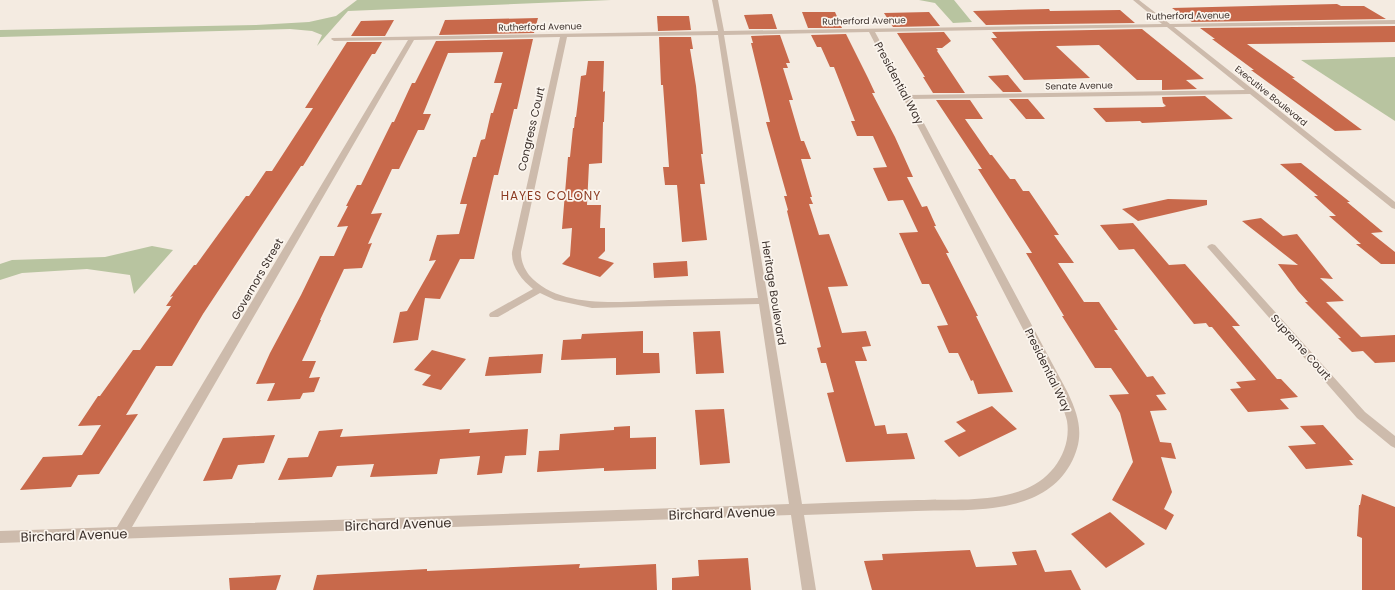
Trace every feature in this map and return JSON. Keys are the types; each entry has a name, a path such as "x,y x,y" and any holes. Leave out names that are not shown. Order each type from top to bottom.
{"street":[{"name":"Heritage Boulevard","path":"715,0 809,590"},
{"name":"Executive Boulevard","path":"1136,0 1395,206"},
{"name":"Rutherford Avenue","path":"334,39 1395,22"},
{"name":"Presidential Way","path":"796,510 984,503 1008,500 1025,495 1042,487 1058,474 1069,457 1073,445 1073,421 1062,393 871,30"},
{"name":"Congress Court","path":"564,35 518,243 516,256 522,272 530,282 556,297 572,302 592,305 763,301"},
{"name":"Governors Street","path":"121,533 412,38"},
{"name":"Senate Avenue","path":"906,97 1251,92"},
{"name":"Supreme Court","path":"1212,247 1361,415 1395,443"},
{"path":"494,315 540,289"},
{"name":"Birchard Avenue","path":"0,538 796,510"}],"green space":[{"path":"357,0 611,0 348,11 317,46 322,35 312,31 290,29 0,37 0,30 256,25 309,22 336,16"},
{"path":"919,0 954,0 972,22 953,23 935,3"},
{"path":"1395,57 1395,121 1301,60"},
{"path":"152,246 173,250 134,294 130,275 87,269 22,273 0,280 0,264 12,260 105,257"}],"building":[{"path":"1337,4 1341,6 1364,6 1386,19 1192,22 1172,8"},
{"path":"1049,9 1050,11 1120,10 1135,23 986,25 973,11"},
{"path":"802,12 835,12 842,28 808,28"},
{"path":"929,12 940,26 893,27 884,13"},
{"path":"772,14 777,29 749,29 744,15"},
{"path":"657,16 689,16 691,30 658,31"},
{"path":"538,18 534,33 439,35 445,20"},
{"path":"394,20 385,36 351,36 361,21"},
{"path":"1395,26 1395,42 1247,44 1295,78 1292,78 1362,130 1335,131 1251,70 1254,70 1212,39 1215,39 1200,28"},
{"path":"1142,29 1204,79 1186,80 1197,89 1162,90 1162,80 1137,80 1099,45 1056,46 1090,78 1024,80 991,38 997,38 992,32"},
{"path":"944,32 951,41 942,48 936,48 938,50 937,51 965,93 933,93 923,77 925,77 897,33"},
{"path":"846,34 875,93 872,93 895,137 913,177 907,177 922,207 927,206 936,226 934,226 949,253 946,253 978,316 976,316 1013,392 978,394 973,380 971,381 958,353 949,353 937,326 948,325 929,284 922,284 899,233 918,232 903,200 888,201 873,168 887,167 873,136 857,136 851,121 855,121 834,67 830,67 821,47 817,47 811,35"},
{"path":"780,35 790,63 786,63 788,68 783,68 793,100 789,100 801,141 804,141 811,159 801,159 812,197 810,197 813,204 809,204 819,235 829,234 848,286 828,287 842,333 866,331 871,346 862,347 867,361 855,361 875,426 885,425 887,434 907,433 915,459 846,462 827,393 834,392 826,363 821,363 817,348 821,347 787,211 784,196 787,196 766,122 770,122 751,43 753,43 751,36"},
{"path":"659,37 691,37 693,49 690,49 696,86 703,154 701,154 705,184 700,184 707,240 682,242 677,185 665,185 663,167 669,167 663,85 661,85"},
{"path":"533,39 517,109 514,109 498,175 494,175 474,259 460,259 440,299 425,298 418,340 393,343 400,312 407,311 436,260 429,261 437,235 459,234 467,204 460,204 473,157 476,157 481,140 485,139 491,113 493,113 502,83 494,83 503,52 448,53 423,114 431,114 424,130 418,130 399,169 392,169 371,214 382,213 368,244 372,243 362,268 344,269 302,361 316,361 309,378 320,377 314,392 303,393 300,399 267,401 275,383 256,384 270,353 320,256 334,256 348,226 337,227 348,206 346,206 357,185 361,185 392,122 394,122 412,83 415,83 436,41"},
{"path":"347,42 382,42 375,54 372,54 303,166 301,166 203,314 172,366 156,366 126,415 138,414 99,474 78,475 71,487 20,490 43,457 82,455 101,425 78,426 98,396 100,396 133,350 140,350 171,306 166,306 173,296 170,297 194,265 196,265 246,196 249,196 266,171 272,171 313,108 305,108"},
{"path":"588,61 604,61 603,92 605,91 602,163 589,164 587,205 601,205 600,228 605,228 605,251 598,258 614,263 600,277 562,264 570,256 572,228 562,229 568,157 570,157 581,76 586,75"},
{"path":"1008,75 1022,92 1003,92 988,76"},
{"path":"1205,96 1233,119 1142,123 1140,121 1106,122 1093,108 1163,107 1166,106 1163,103 1162,97"},
{"path":"1009,99 1028,99 1045,119 1026,119"},
{"path":"936,100 970,100 983,119 965,119 990,155 992,155 1010,179 1015,179 1023,191 1029,191 1059,235 1054,235 1074,263 1058,263 1084,302 1099,302 1118,330 1114,330 1147,377 1153,376 1166,394 1156,395 1167,410 1150,411 1160,442 1171,443 1176,459 1161,457 1172,492 1164,509 1174,515 1166,530 1112,500 1133,462 1120,413 1109,395 1129,394 1111,368 1095,368 1062,316 1064,316 1026,253 1032,253 978,169 982,169"},
{"path":"1301,163 1350,202 1347,202 1383,232 1371,233 1395,252 1395,264 1381,264 1356,244 1361,244 1329,216 1336,216 1314,196 1318,196 1280,164"},
{"path":"1168,199 1207,200 1207,205 1138,221 1122,209"},
{"path":"1261,218 1283,236 1297,234 1333,279 1320,278 1344,301 1326,302 1361,337 1395,335 1395,362 1375,363 1363,351 1352,352 1338,338 1341,338 1305,302 1308,302 1278,264 1298,265 1242,221"},
{"path":"1133,223 1169,265 1185,264 1240,326 1232,326 1277,379 1281,379 1298,397 1280,399 1289,409 1248,412 1230,389 1241,388 1236,382 1256,380 1212,327 1209,327 1206,323 1194,324 1134,249 1119,250 1100,225"},
{"path":"687,261 688,276 654,278 653,263"},
{"path":"643,331 643,353 659,353 660,373 616,375 616,358 561,360 563,340 581,339 582,334"},
{"path":"720,331 724,373 696,374 693,332"},
{"path":"432,350 466,359 441,390 422,385 431,375 414,370"},
{"path":"543,354 541,373 485,376 489,357"},
{"path":"992,406 1017,429 959,457 944,441 966,431 956,422"},
{"path":"724,409 730,463 700,465 695,410"},
{"path":"1323,425 1354,460 1349,460 1353,465 1306,469 1288,446 1316,444 1300,426"},
{"path":"630,426 630,438 656,437 656,469 604,471 604,468 537,472 539,451 559,450 560,434 614,430 614,427"},
{"path":"343,429 340,437 470,429 469,433 528,429 526,455 505,456 502,473 477,475 480,456 440,459 437,474 370,477 374,464 337,466 332,477 278,480 288,458 308,457 319,431"},
{"path":"275,435 264,463 238,465 232,479 203,481 223,438"},
{"path":"1362,494 1395,507 1395,590 1362,590 1362,538 1357,536 1359,505"},
{"path":"1110,512 1145,544 1106,568 1071,534"},
{"path":"970,550 976,567 1017,565 1012,552 1036,550 1045,572 1071,570 1081,590 872,590 864,561 883,560 882,554"},
{"path":"748,558 751,590 672,590 672,578 699,576 698,560"},
{"path":"580,564 579,568 656,564 657,590 313,590 317,575 427,569 427,571"},
{"path":"281,575 276,590 230,590 229,578"}],"district":[{"name":"HAYES COLONY","path":"551,196"}]}
